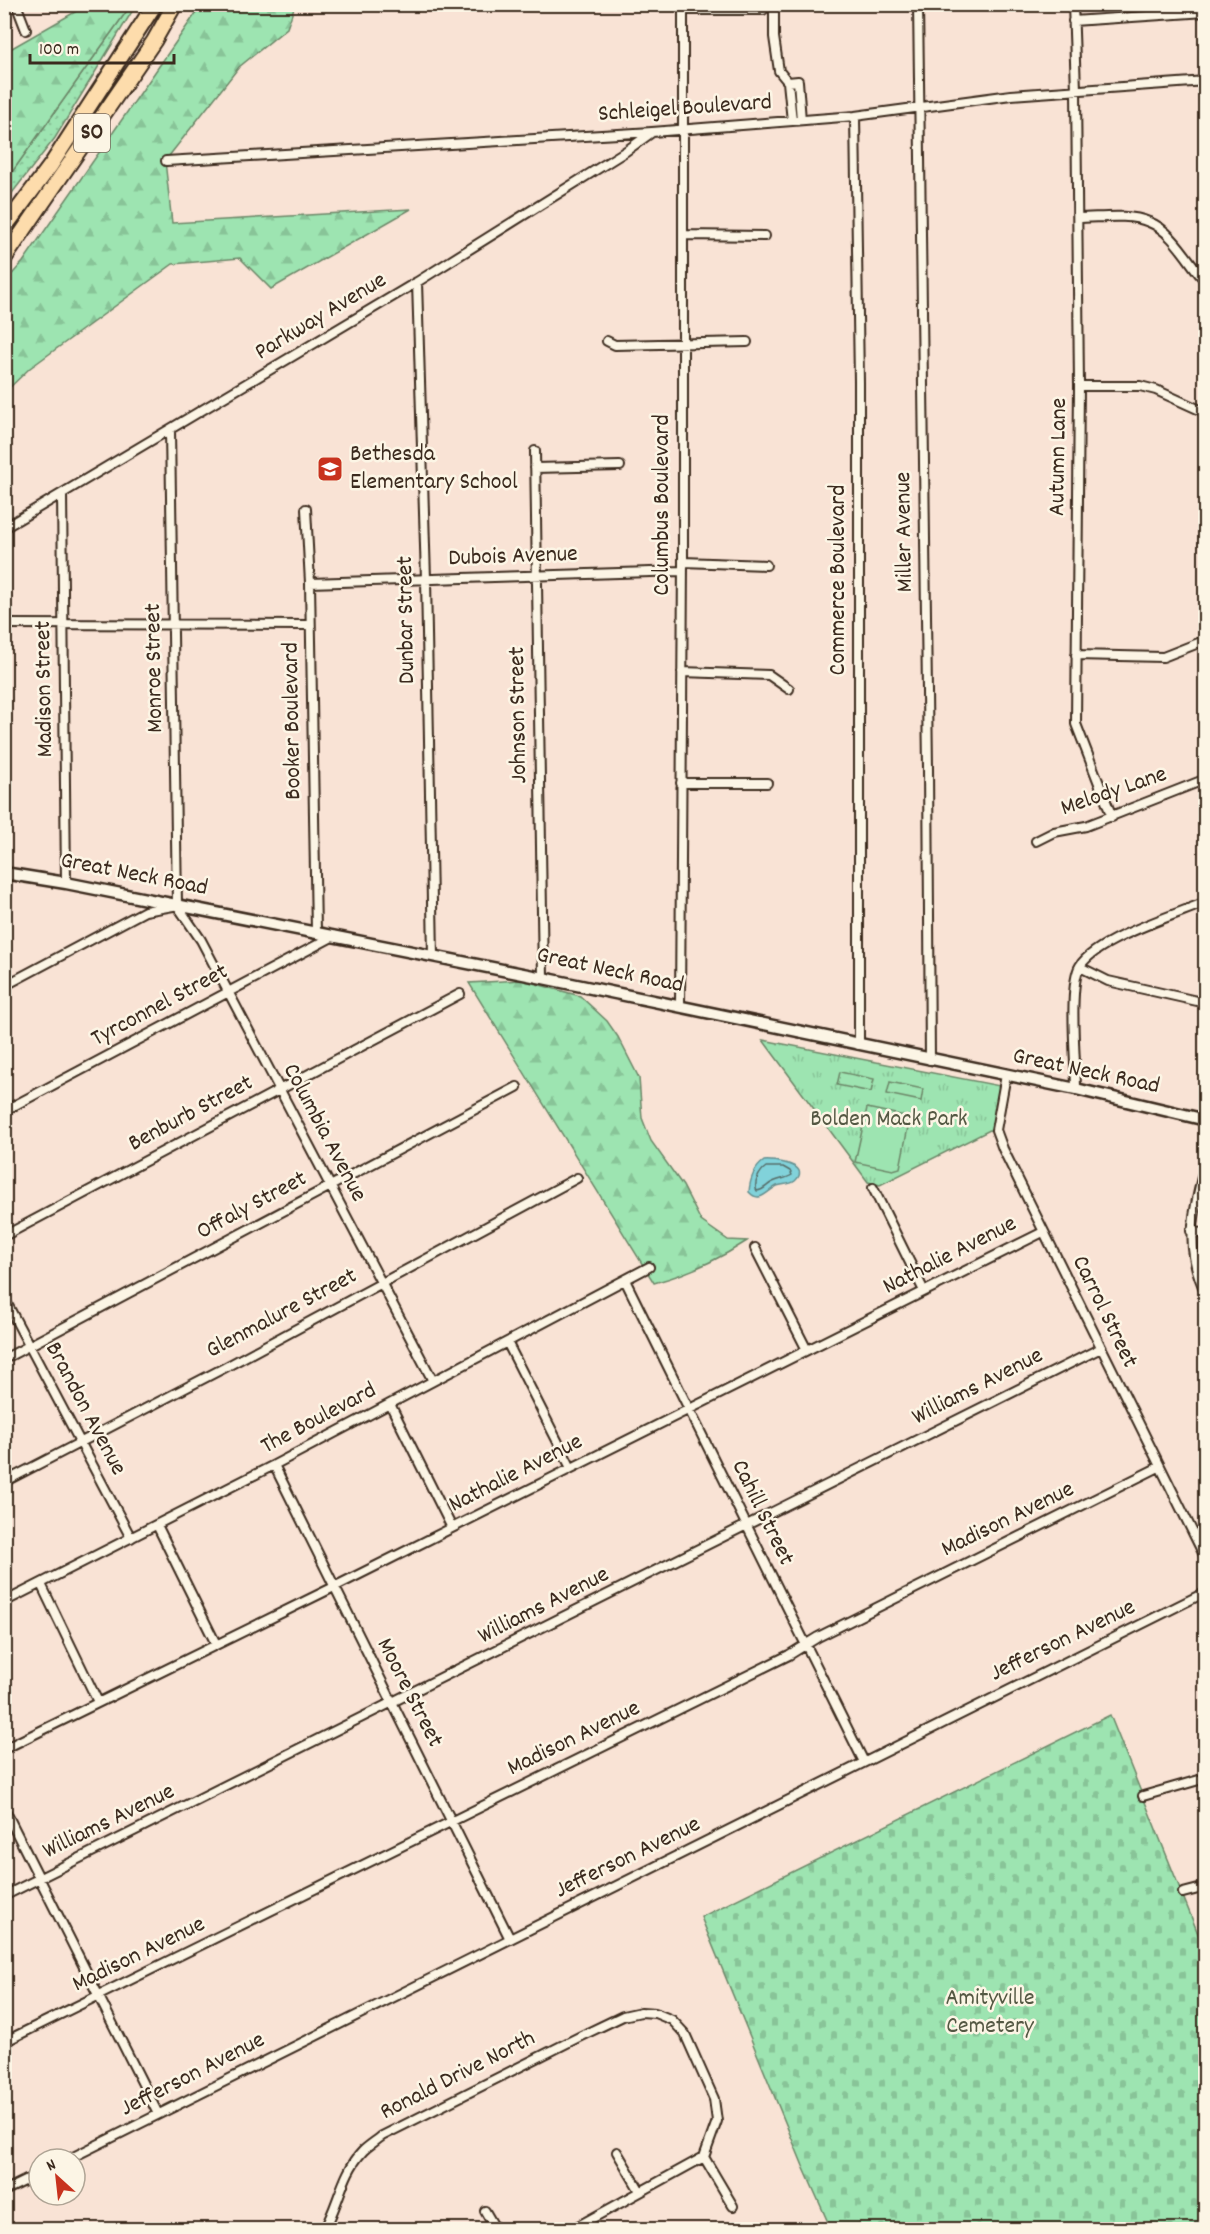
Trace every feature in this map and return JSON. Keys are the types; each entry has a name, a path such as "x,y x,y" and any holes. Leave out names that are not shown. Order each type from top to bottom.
{"highway":[{"name":"SO","path":"4,228 51,165 154,4"},
{"name":"SO","path":"4,259 154,41 174,4"}],"main road":[{"name":"Great Neck Road","path":"4,873 66,883 543,978 1076,1089 1206,1120"}],"street":[{"path":"16,4 26,30"},
{"path":"774,4 774,37 779,71 788,82 797,120"},
{"name":"Miller Avenue","path":"918,4 930,1059"},
{"name":"Autumn Lane","path":"1072,4 1076,90 1079,386 1076,724 1112,816"},
{"path":"683,7 762,10"},
{"name":"Columbus Boulevard","path":"680,1007 684,344 683,7"},
{"path":"1073,21 1206,12"},
{"name":"Schleigel Boulevard","path":"166,161 652,132 855,116 1011,95 1206,81"},
{"name":"Commerce Boulevard","path":"855,116 859,382 859,1045"},
{"name":"Parkway Avenue","path":"4,528 417,282 626,151 652,132"},
{"path":"1078,218 1131,218 1150,222 1167,234 1201,276 1206,279"},
{"path":"684,235 765,236"},
{"name":"Dunbar Street","path":"417,282 426,579 433,956"},
{"path":"608,341 615,345 747,342"},
{"path":"1079,386 1140,386 1156,390 1206,411"},
{"name":"Monroe Street","path":"170,430 177,905"},
{"name":"Johnson Street","path":"535,451 543,978"},
{"path":"535,468 620,466"},
{"name":"Madison Street","path":"62,494 66,883"},
{"name":"Booker Boulevard","path":"306,509 310,583 316,932"},
{"path":"683,562 766,565"},
{"name":"Dubois Avenue","path":"310,583 682,571"},
{"path":"4,624 310,625"},
{"path":"1076,655 1163,657 1206,640"},
{"path":"682,672 770,675 789,688"},
{"name":"Melody Lane","path":"1036,841 1054,832 1086,826 1206,779"},
{"path":"681,783 767,783"},
{"path":"1076,1089 1074,991 1080,967 1098,950 1123,936 1206,902"},
{"path":"4,986 145,911 177,905"},
{"name":"Columbia Avenue","path":"177,905 199,936 433,1381"},
{"name":"Tyrconnel Street","path":"4,1111 334,936"},
{"path":"1080,967 1108,981 1206,1003"},
{"name":"Benburb Street","path":"4,1236 460,994"},
{"name":"Carrol Street","path":"1006,1076 996,1130 1003,1149 1206,1559"},
{"name":"Offaly Street","path":"4,1359 517,1087"},
{"path":"1206,1160 1191,1231 1196,1274 1206,1293"},
{"name":"Glenmalure Street","path":"4,1482 577,1178"},
{"path":"873,1188 924,1291"},
{"path":"1191,1231 1206,1234"},
{"name":"Nathalie Avenue","path":"4,1749 334,1587 1043,1232"},
{"path":"755,1248 807,1350"},
{"name":"The Boulevard","path":"4,1602 274,1465 649,1267"},
{"name":"Cahill Street","path":"625,1280 864,1762"},
{"name":"Brandon Avenue","path":"4,1298 132,1538"},
{"path":"507,1342 571,1468"},
{"name":"Williams Avenue","path":"4,1896 1101,1348"},
{"path":"390,1404 452,1528"},
{"name":"Moore Street","path":"274,1465 510,1939"},
{"name":"Madison Avenue","path":"4,2042 789,1655 806,1644 1159,1467"},
{"path":"157,1525 216,1644"},
{"path":"41,1584 98,1702"},
{"name":"Jefferson Avenue","path":"87,2150 1206,1592"},
{"path":"1143,1796 1206,1778"},
{"path":"4,1808 158,2114"},
{"path":"1183,1893 1206,1887"},
{"name":"Ronald Drive North","path":"324,2229 334,2213 352,2166 363,2151 382,2136 623,2016 641,2012 655,2013 672,2020 684,2034 714,2099 717,2121 704,2157"},
{"path":"617,2152 640,2191"},
{"path":"571,2229 704,2157 733,2206"},
{"path":"4,2191 27,2180"},
{"path":"485,2211 496,2229"}],"green space":[{"path":"80,5 131,5 5,182 5,114 10,110 5,100 5,52 82,8"},
{"path":"131,5 136,5 55,138 5,202 5,182"},
{"path":"200,5 295,5 287,28 239,67 165,161 172,223 411,209 271,289 240,258 173,264 30,368 5,392 5,282 23,262"},
{"path":"522,980 580,996 607,1021 639,1078 642,1118 651,1141 683,1186 701,1221 728,1240 747,1241 702,1266 654,1283 469,983"},
{"name":"Bolden Mack Park","path":"763,1040 1000,1086 992,1129 880,1185 868,1182"},
{"path":"840,1072 874,1079 871,1092 837,1085"},
{"path":"890,1082 923,1089 921,1101 887,1094"},
{"path":"867,1108 910,1117 900,1168 893,1170 855,1162"},
{"name":"Amityville Cemetery","path":"1110,1715 1205,1951 1205,2229 831,2229 701,1917"}],"water":[{"path":"764,1161 789,1164 799,1171 799,1175 795,1181 777,1186 757,1197 749,1192 755,1170"}],"place":[{"name":"Bethesda Elementary School","path":"330,469"}]}
